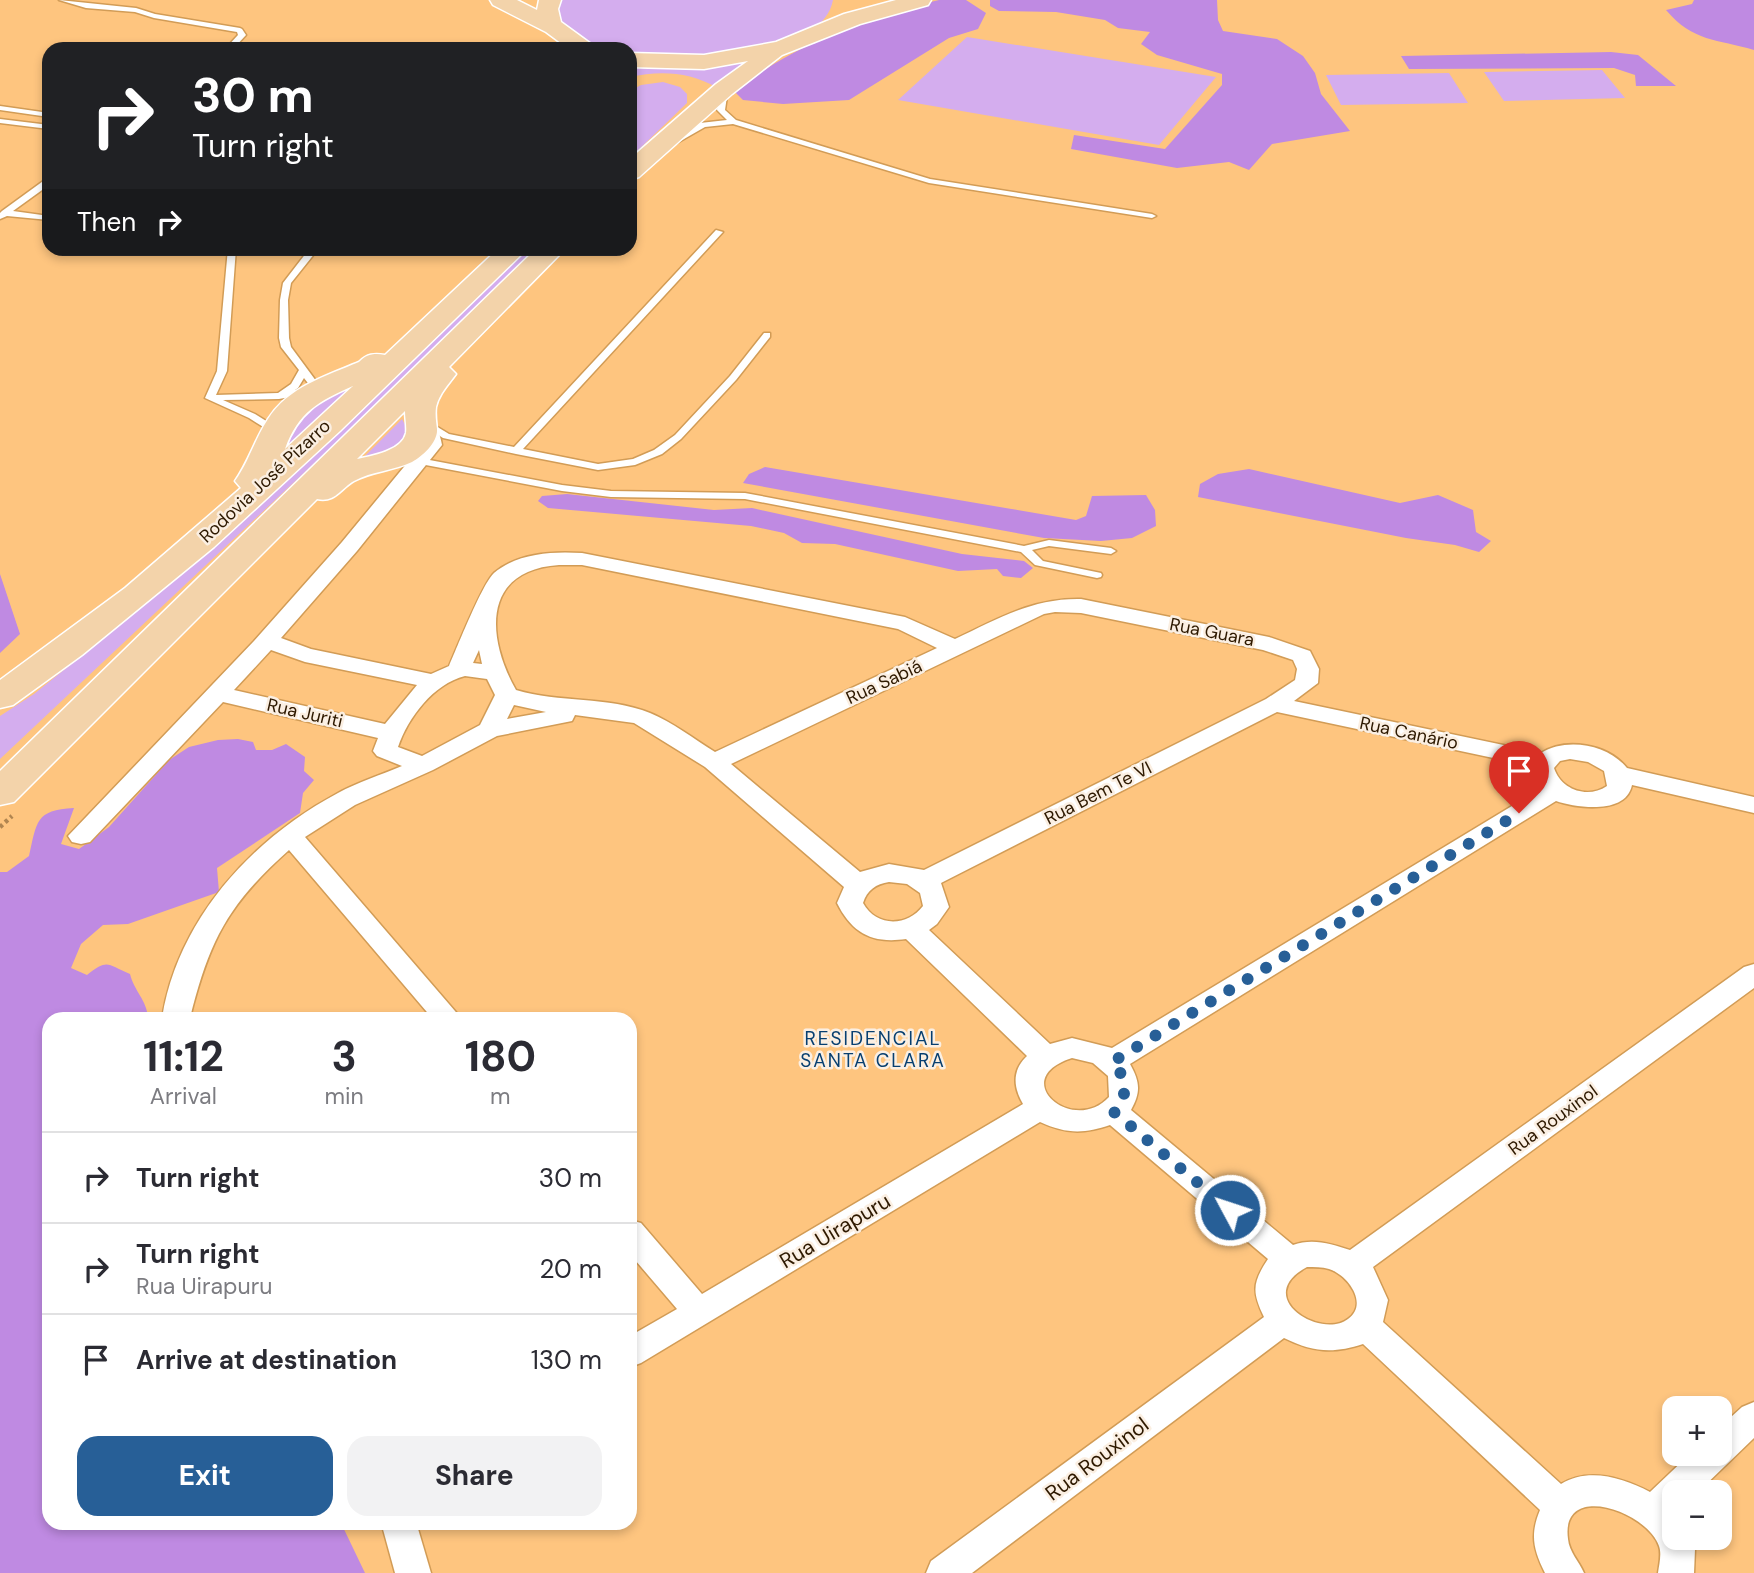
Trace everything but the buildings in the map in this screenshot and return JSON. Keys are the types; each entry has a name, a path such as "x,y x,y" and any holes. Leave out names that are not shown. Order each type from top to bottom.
{"main road":[{"path":"501,0 570,41"},
{"path":"550,0 546,15 570,41"},
{"path":"812,33 834,15 840,0"},
{"path":"637,166 724,89 782,48 812,33 920,0"},
{"path":"637,60 704,62 782,48"},
{"path":"637,82 669,79 691,85 700,92 696,104 671,128 657,148"},
{"name":"Rodovia José Pizarro","path":"466,321 510,256"},
{"name":"Rodovia José Pizarro","path":"0,697 55,660 177,562 544,256"},
{"path":"177,562 232,499 260,472 276,431 311,379 369,368 415,328 466,321"},
{"path":"225,572 292,520 335,480 422,444 421,405 431,385 454,359 466,321"},
{"path":"0,793 225,572 466,321"}],"street":[{"path":"81,836 220,694 422,444"},
{"path":"459,670 500,579 530,562 554,557 582,558 905,624 955,648"},
{"name":"Rua Sabiá","path":"714,762 1037,609 1055,605"},
{"name":"Rua Guara","path":"1055,605 1081,606 1286,648 1302,656 1308,669 1306,683 1273,704"},
{"path":"483,615 495,673 507,695 536,705 617,712 642,718 714,762 858,885"},
{"path":"266,640 305,655 432,681"},
{"path":"346,799 432,681 459,670 495,673"},
{"name":"Rua Juriti","path":"220,694 388,742 424,765"},
{"path":"490,730 507,695"},
{"name":"Rua Canário","path":"1273,704 1545,761"},
{"name":"Rua Bem Te VI","path":"923,881 1273,704"},
{"path":"177,1012 199,939 229,895 257,863 289,834 346,799 424,765 490,730 522,722 617,712"},
{"path":"1619,774 1619,789 1604,799 1580,800 1556,790 1543,776 1545,761 1560,753 1583,752 1605,760 1619,774 1754,805"},
{"path":"1112,1062 1556,790"},
{"path":"289,834 442,1012"},
{"path":"889,873 902,873 923,881 932,888 936,907 931,916 911,929 883,930 860,921 850,903 858,885 866,879 889,873"},
{"path":"911,929 1045,1056"},
{"name":"Rua Rouxinol","path":"1352,1266 1754,974"},
{"path":"1079,1049 1100,1054 1112,1062 1125,1082 1126,1093 1114,1112 1086,1122 1061,1119 1040,1108 1032,1098 1028,1086 1029,1074 1035,1064 1045,1056 1058,1051 1079,1049"},
{"name":"Rua Uirapuru","path":"637,1349 1040,1108"},
{"path":"1114,1112 1289,1259"},
{"path":"637,1240 699,1312"},
{"path":"1303,1254 1320,1254 1352,1266 1370,1289 1373,1302 1371,1314 1364,1325 1354,1333 1341,1338 1325,1339 1302,1333 1283,1321 1273,1307 1269,1294 1271,1280 1277,1268 1289,1259 1303,1254"},
{"name":"Rua Rouxinol","path":"944,1573 1283,1321"},
{"path":"1364,1325 1559,1505"},
{"path":"1732,1438 1754,1417"},
{"path":"1653,1512 1701,1466"},
{"path":"1566,1573 1552,1551 1549,1535 1551,1518 1559,1505 1573,1494 1592,1490 1613,1492 1634,1499 1653,1512 1668,1529 1676,1548 1676,1573"},
{"path":"400,1530 413,1573"}],"lane":[{"path":"62,0 86,6 136,10 154,16 240,30 242,35 236,42"},
{"path":"130,0 136,10"},
{"path":"724,89 722,110 733,122"},
{"path":"0,108 42,114"},
{"path":"0,121 42,126"},
{"path":"657,148 703,125 733,122 929,181 1152,216"},
{"path":"2,215 42,186"},
{"path":"2,215 42,218"},
{"path":"516,451 719,232"},
{"path":"210,398 222,371 231,256"},
{"path":"309,256 287,283 284,300 286,347 311,379"},
{"path":"422,444 516,451 598,467 635,462 658,452 678,437 733,378 767,335"},
{"path":"210,398 279,396 311,379"},
{"path":"279,396 311,379"},
{"path":"210,398 252,416 276,431"},
{"path":"422,444 562,488 611,494 744,496 1024,549 1049,543 1111,551"},
{"path":"1024,549 1039,563 1097,575"}],"shaded area":[{"path":"554,0 833,0 823,20 803,35 745,52 712,55 637,56 637,42 586,42 553,17"},
{"path":"939,0 966,0 986,13 978,29 949,38 849,100 783,104 743,100 734,91 806,46 883,15"},
{"path":"990,0 1217,0 1218,20 1223,31 1277,39 1303,56 1315,73 1321,94 1350,131 1272,144 1249,170 1229,162 1177,168 1071,149 1074,135 1165,149 1222,85 1222,74 1157,55 1141,44 1150,32 1118,28 1105,20 1056,12 999,11 990,6"},
{"path":"1694,0 1754,0 1754,50 1696,34 1666,10 1692,4"},
{"path":"967,37 1216,77 1159,145 898,100"},
{"path":"1611,52 1638,55 1676,86 1636,86 1635,75 1614,68 1409,69 1401,56"},
{"path":"749,62 716,87 685,75 637,76 637,65 697,68"},
{"path":"1602,70 1625,98 1504,101 1484,72"},
{"path":"1449,73 1468,103 1341,105 1326,75"},
{"path":"663,82 680,87 687,94 687,103 637,151 637,87"},
{"path":"519,256 535,256 0,759 0,716 34,694 137,611"},
{"path":"354,385 284,451 288,435 300,414 317,401"},
{"path":"402,419 409,432 400,450 359,462"},
{"path":"765,467 1076,520 1086,516 1092,496 1146,495 1155,510 1156,526 1132,538 1101,541 1044,538 743,483 749,474"},
{"path":"1249,469 1400,503 1438,495 1473,510 1476,532 1491,541 1479,552 1455,545 1406,538 1198,497 1200,484 1218,474"},
{"path":"567,494 714,510 752,508 962,554 1024,561 1033,568 1021,578 1003,576 997,569 958,571 835,544 802,543 784,533 751,526 548,508 538,501 542,496"},
{"path":"0,574 20,634 0,653"},
{"path":"238,739 253,742 256,750 272,750 286,744 305,757 304,771 314,780 303,793 300,813 217,868 219,892 128,924 103,925 81,944 71,968 87,975 100,966 108,965 130,974 146,1012 42,1012 42,1530 344,1530 365,1573 0,1573 0,872 7,872 29,856 36,826 45,815 74,808 61,844 79,849 109,827 169,760 189,747 218,740"}],"district":[{"name":"RESIDENCIAL SANTA CLARA","path":"873,1049"}],"route":[{"path":"1230,1210 1114,1112 1126,1093 1121,1071 1112,1062 1519,813"}]}
